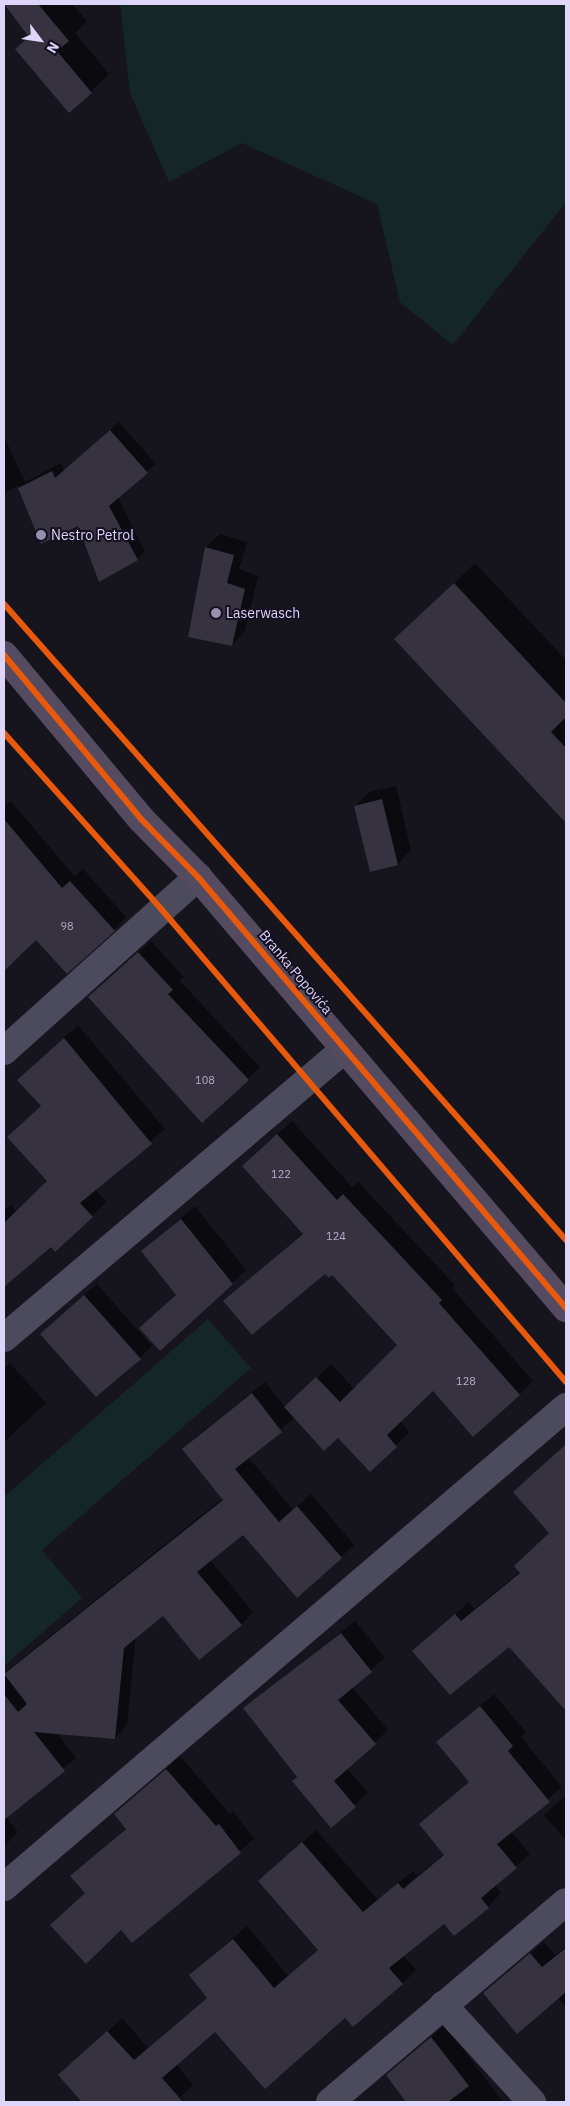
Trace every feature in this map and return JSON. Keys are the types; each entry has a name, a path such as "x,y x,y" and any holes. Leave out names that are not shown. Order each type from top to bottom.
{"main road":[{"name":"Branka Popovića","path":"4,655 141,819 198,877 566,1308"}],"street":[{"path":"4,1051 198,877"},
{"path":"4,1338 345,1049"},
{"path":"4,1888 566,1407"},
{"path":"330,2102 566,1902"},
{"path":"443,2005 532,2102"}],"shaded area":[{"path":"120,4 566,4 566,202 453,345 400,302 377,204 242,143 169,182 130,93"},
{"path":"208,1319 251,1368 42,1550 82,1598 4,1666 4,1497"}],"building":[{"path":"4,4 38,4 69,41 57,51 92,93 69,113 15,49 29,37"},
{"path":"110,430 148,473 109,506 138,560 99,582 78,526 41,544 18,488 52,471 55,478"},
{"name":"Laserwasch","path":"205,547 234,555 227,583 245,589 232,646 188,637"},
{"path":"454,583 566,703 566,717 551,732 566,748 566,823 394,639"},
{"path":"382,799 398,865 370,872 354,806"},
{"path":"4,819 62,888 70,881 115,931 67,974 36,940 4,971"},
{"path":"138,952 173,990 168,994 249,1080 202,1123 88,997"},
{"path":"64,1038 152,1144 80,1203 93,1217 55,1252 51,1247 4,1287 4,1223 47,1181 7,1137 41,1106 17,1080"},
{"path":"277,1134 337,1200 343,1194 442,1300 439,1303 520,1395 473,1437 433,1391 387,1435 397,1447 370,1472 338,1438 324,1451 284,1407 316,1377 340,1402 397,1345 332,1275 329,1278 325,1274 252,1335 223,1301 303,1234 242,1166"},
{"path":"181,1219 233,1284 160,1351 139,1328 176,1295 141,1251"},
{"path":"84,1295 141,1359 96,1397 40,1334"},
{"path":"252,1393 282,1432 235,1469 279,1522 297,1506 342,1558 297,1598 243,1535 197,1572 242,1625 199,1660 163,1616 124,1648 115,1739 34,1732 65,1771 4,1820 4,1694 18,1712 27,1704 4,1674 223,1500 182,1449"},
{"path":"566,1444 566,1711 509,1647 450,1695 412,1651 455,1614 461,1621 520,1573 514,1566 549,1533 513,1492"},
{"path":"341,1633 372,1672 338,1700 376,1744 334,1781 356,1807 331,1828 292,1781 297,1777 243,1708"},
{"path":"480,1706 513,1746 508,1751 550,1802 497,1844 517,1868 481,1898 489,1908 454,1936 444,1924 389,1968 403,1984 353,2027 345,2018 265,2089 215,2032 162,2078 183,2102 82,2102 58,2075 107,2031 134,2060 207,1998 189,1975 233,1939 274,1988 318,1950 258,1881 302,1842 363,1912 398,1883 403,1889 444,1855 419,1824 469,1782 436,1742"},
{"path":"166,1769 216,1826 219,1824 241,1853 132,1943 121,1930 86,1964 50,1925 85,1893 70,1876 126,1829 114,1814"},
{"path":"566,1948 566,1992 517,2034 483,1993 530,1953 542,1967"},
{"path":"431,2037 469,2086 448,2102 406,2102 386,2075"}],"cycle path":[{"path":"4,604 566,1240"},
{"path":"4,655 141,819 198,877 566,1308"},
{"path":"4,733 162,910 566,1382"}],"place":[{"name":"Nestro Petrol","path":"41,535"},
{"name":"Laserwasch","path":"216,613"}]}
